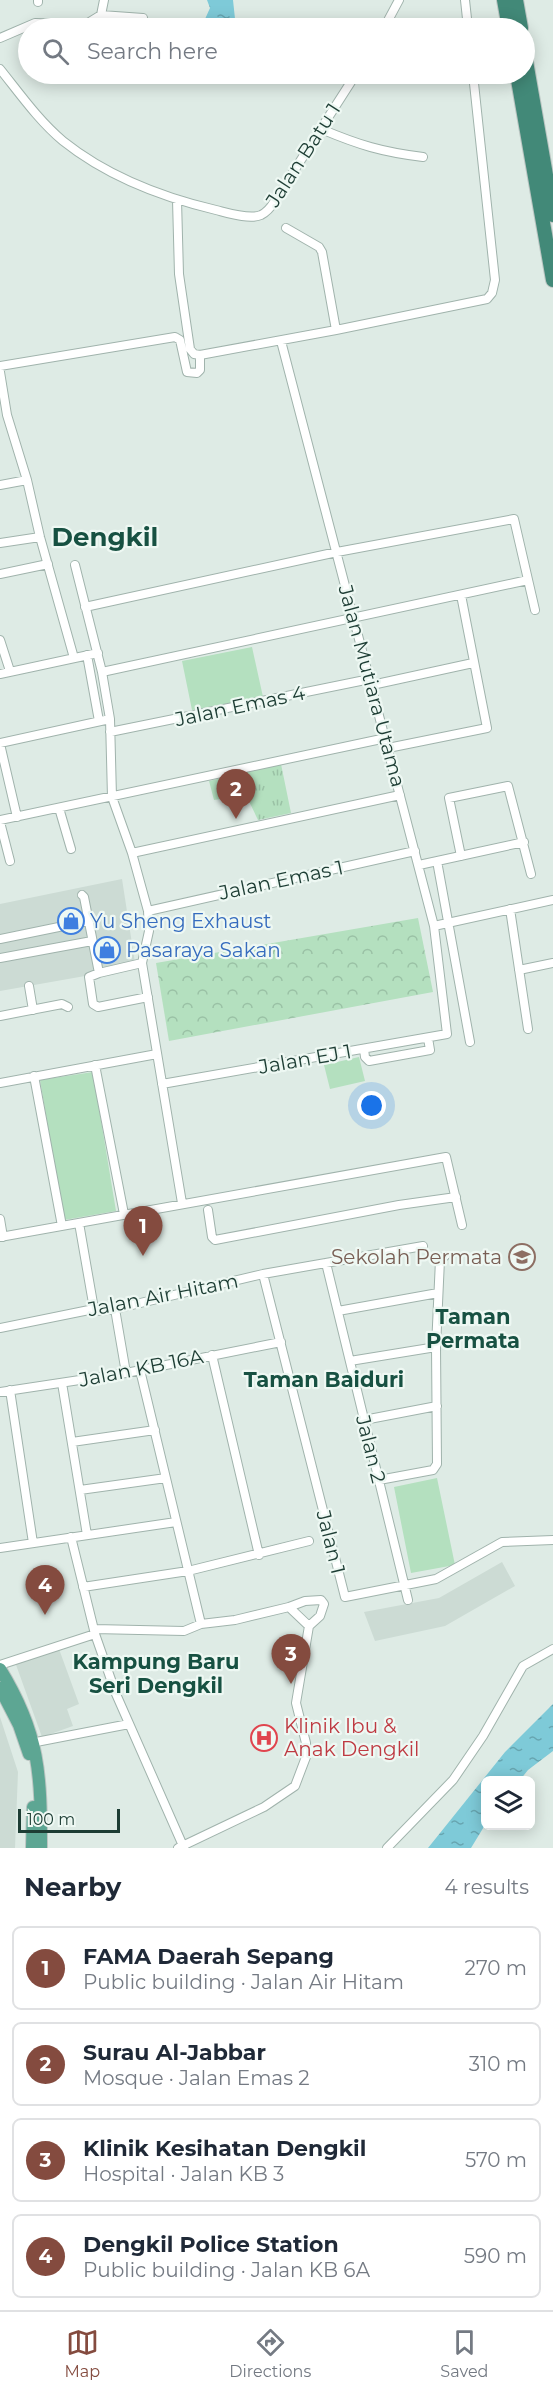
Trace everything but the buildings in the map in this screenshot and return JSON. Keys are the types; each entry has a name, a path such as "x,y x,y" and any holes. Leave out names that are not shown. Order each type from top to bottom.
{"highway":[{"path":"504,0 507,18"},
{"path":"516,0 519,18"},
{"path":"519,84 553,280"},
{"path":"531,84 553,215"}],"main road":[{"path":"0,1667 17,1699 41,1787 41,1848"},
{"path":"0,1688 29,1743 33,1788 32,1848"}],"street":[{"path":"100,15 104,0"},
{"path":"389,18 399,0"},
{"path":"465,0 467,18"},
{"path":"96,18 100,15 143,18"},
{"path":"0,38 18,30"},
{"name":"Jalan Batu 1","path":"0,69 33,112 62,140 96,165 143,188 177,200 230,214 259,216 268,211 350,84"},
{"path":"177,200 179,274 190,349 194,354 200,355 480,302 492,293 495,280 474,84"},
{"path":"321,129 360,146 423,158"},
{"path":"286,228 319,247 322,252 336,330"},
{"path":"0,366 176,337 180,340 187,372 196,373 200,370 200,355"},
{"name":"Jalan Mutiara Utama","path":"281,340 434,926 447,1034"},
{"path":"0,372 4,416 27,480 40,537 74,658"},
{"path":"0,485 27,480"},
{"path":"85,607 337,552 514,519 535,610"},
{"path":"0,543 40,537"},
{"path":"0,574 48,564"},
{"path":"75,565 98,653 110,719 112,797 132,853 148,911 149,931 142,963 182,1203"},
{"path":"102,672 528,580"},
{"path":"388,748 487,728 461,595"},
{"path":"0,640 10,671"},
{"path":"0,674 98,653"},
{"path":"87,655 99,721"},
{"name":"Jalan Emas 4","path":"110,732 473,663"},
{"path":"16,817 0,744 110,719"},
{"path":"10,861 0,821 386,738"},
{"path":"461,856 449,801 451,796 506,785 510,788 531,874"},
{"path":"132,853 400,795"},
{"path":"59,808 71,849"},
{"path":"419,865 524,842"},
{"name":"Jalan Emas 1","path":"148,911 415,850"},
{"path":"437,861 470,1042"},
{"path":"82,895 99,973"},
{"path":"434,926 553,900"},
{"path":"510,909 528,1029"},
{"path":"0,939 88,921"},
{"path":"0,958 92,941"},
{"path":"142,963 89,977 93,1004 98,1007 148,997"},
{"path":"519,970 553,963"},
{"path":"29,986 33,1010"},
{"path":"0,1016 62,1004 68,1007"},
{"name":"Jalan EJ 1","path":"162,1084 447,1034"},
{"path":"363,1049 369,1061 390,1058 430,1050 428,1038"},
{"path":"0,1083 157,1054"},
{"path":"95,1065 124,1214"},
{"path":"34,1076 62,1226"},
{"path":"0,1219 2,1237 446,1157 462,1225"},
{"path":"208,1209 212,1237 215,1240 399,1205 456,1197"},
{"path":"79,1222 94,1309"},
{"name":"Jalan Air Hitam","path":"0,1328 94,1309 100,1311 115,1308 263,1274 423,1246"},
{"path":"379,1480 433,1470 437,1464 438,1293 440,1260 445,1256"},
{"name":"Jalan 2","path":"326,1263 408,1600"},
{"name":"Jalan 1","path":"263,1274 345,1597 436,1579 502,1542 553,1540"},
{"path":"338,1311 438,1293"},
{"path":"115,1308 126,1373"},
{"name":"Jalan KB 16A","path":"0,1392 126,1373 281,1342"},
{"path":"350,1361 436,1347"},
{"path":"212,1355 259,1555"},
{"path":"140,1370 201,1624"},
{"path":"62,1383 87,1535"},
{"path":"10,1390 33,1543"},
{"path":"364,1420 437,1406"},
{"path":"72,1442 155,1430"},
{"path":"80,1490 166,1478"},
{"path":"0,1548 176,1522"},
{"path":"0,1667 94,1632 184,1631 201,1624 235,1620 290,1607 305,1601 321,1600 324,1604 320,1616 309,1626 296,1703 306,1743 306,1757 295,1786 264,1807 182,1847 129,1724 94,1632 71,1537"},
{"path":"83,1587 188,1571 309,1541"},
{"path":"290,1607 309,1626"},
{"path":"387,1848 453,1780 483,1736 523,1666 553,1649"},
{"path":"29,1743 129,1724"}],"shaded area":[{"path":"122,879 135,963 107,967 85,976 0,991 0,904"},
{"path":"502,1562 515,1586 445,1626 375,1641 364,1612 439,1598"},
{"path":"59,1649 79,1704 67,1709 73,1726 42,1737 15,1662"},
{"path":"0,1717 18,1772 15,1848 0,1848"}],"green space":[{"path":"252,647 263,697 192,710 182,661"},
{"path":"281,764 291,813 258,820 246,795 214,800 209,781"},
{"path":"418,918 433,992 169,1041 156,963"},
{"path":"359,1057 365,1081 330,1089 324,1065"},
{"path":"93,1072 116,1211 64,1220 40,1080"},
{"path":"437,1478 455,1565 411,1573 394,1487"}],"water":[{"path":"207,0 233,0 235,18 206,18 210,8"},
{"path":"553,1704 553,1751 523,1776 486,1776 505,1752"},
{"path":"481,1782 482,1830 471,1848 428,1848"}],"place":[{"name":"Surau Al-Jabbar","path":"236,819"},
{"name":"Yu Sheng Exhaust","path":"71,921"},
{"name":"Pasaraya Sakan","path":"107,950"},
{"name":"FAMA Daerah Sepang","path":"143,1256"},
{"name":"Sekolah Permata","path":"522,1257"},
{"name":"Dengkil Police Station","path":"45,1615"},
{"name":"Klinik Kesihatan Dengkil","path":"291,1684"},
{"name":"Klinik Ibu & Anak Dengkil","path":"264,1738"}],"district":[{"name":"Dengkil","path":"105,537"},
{"name":"Taman Permata","path":"473,1328"},
{"name":"Taman Baiduri","path":"324,1379"},
{"name":"Kampung Baru Seri Dengkil","path":"156,1673"}]}
